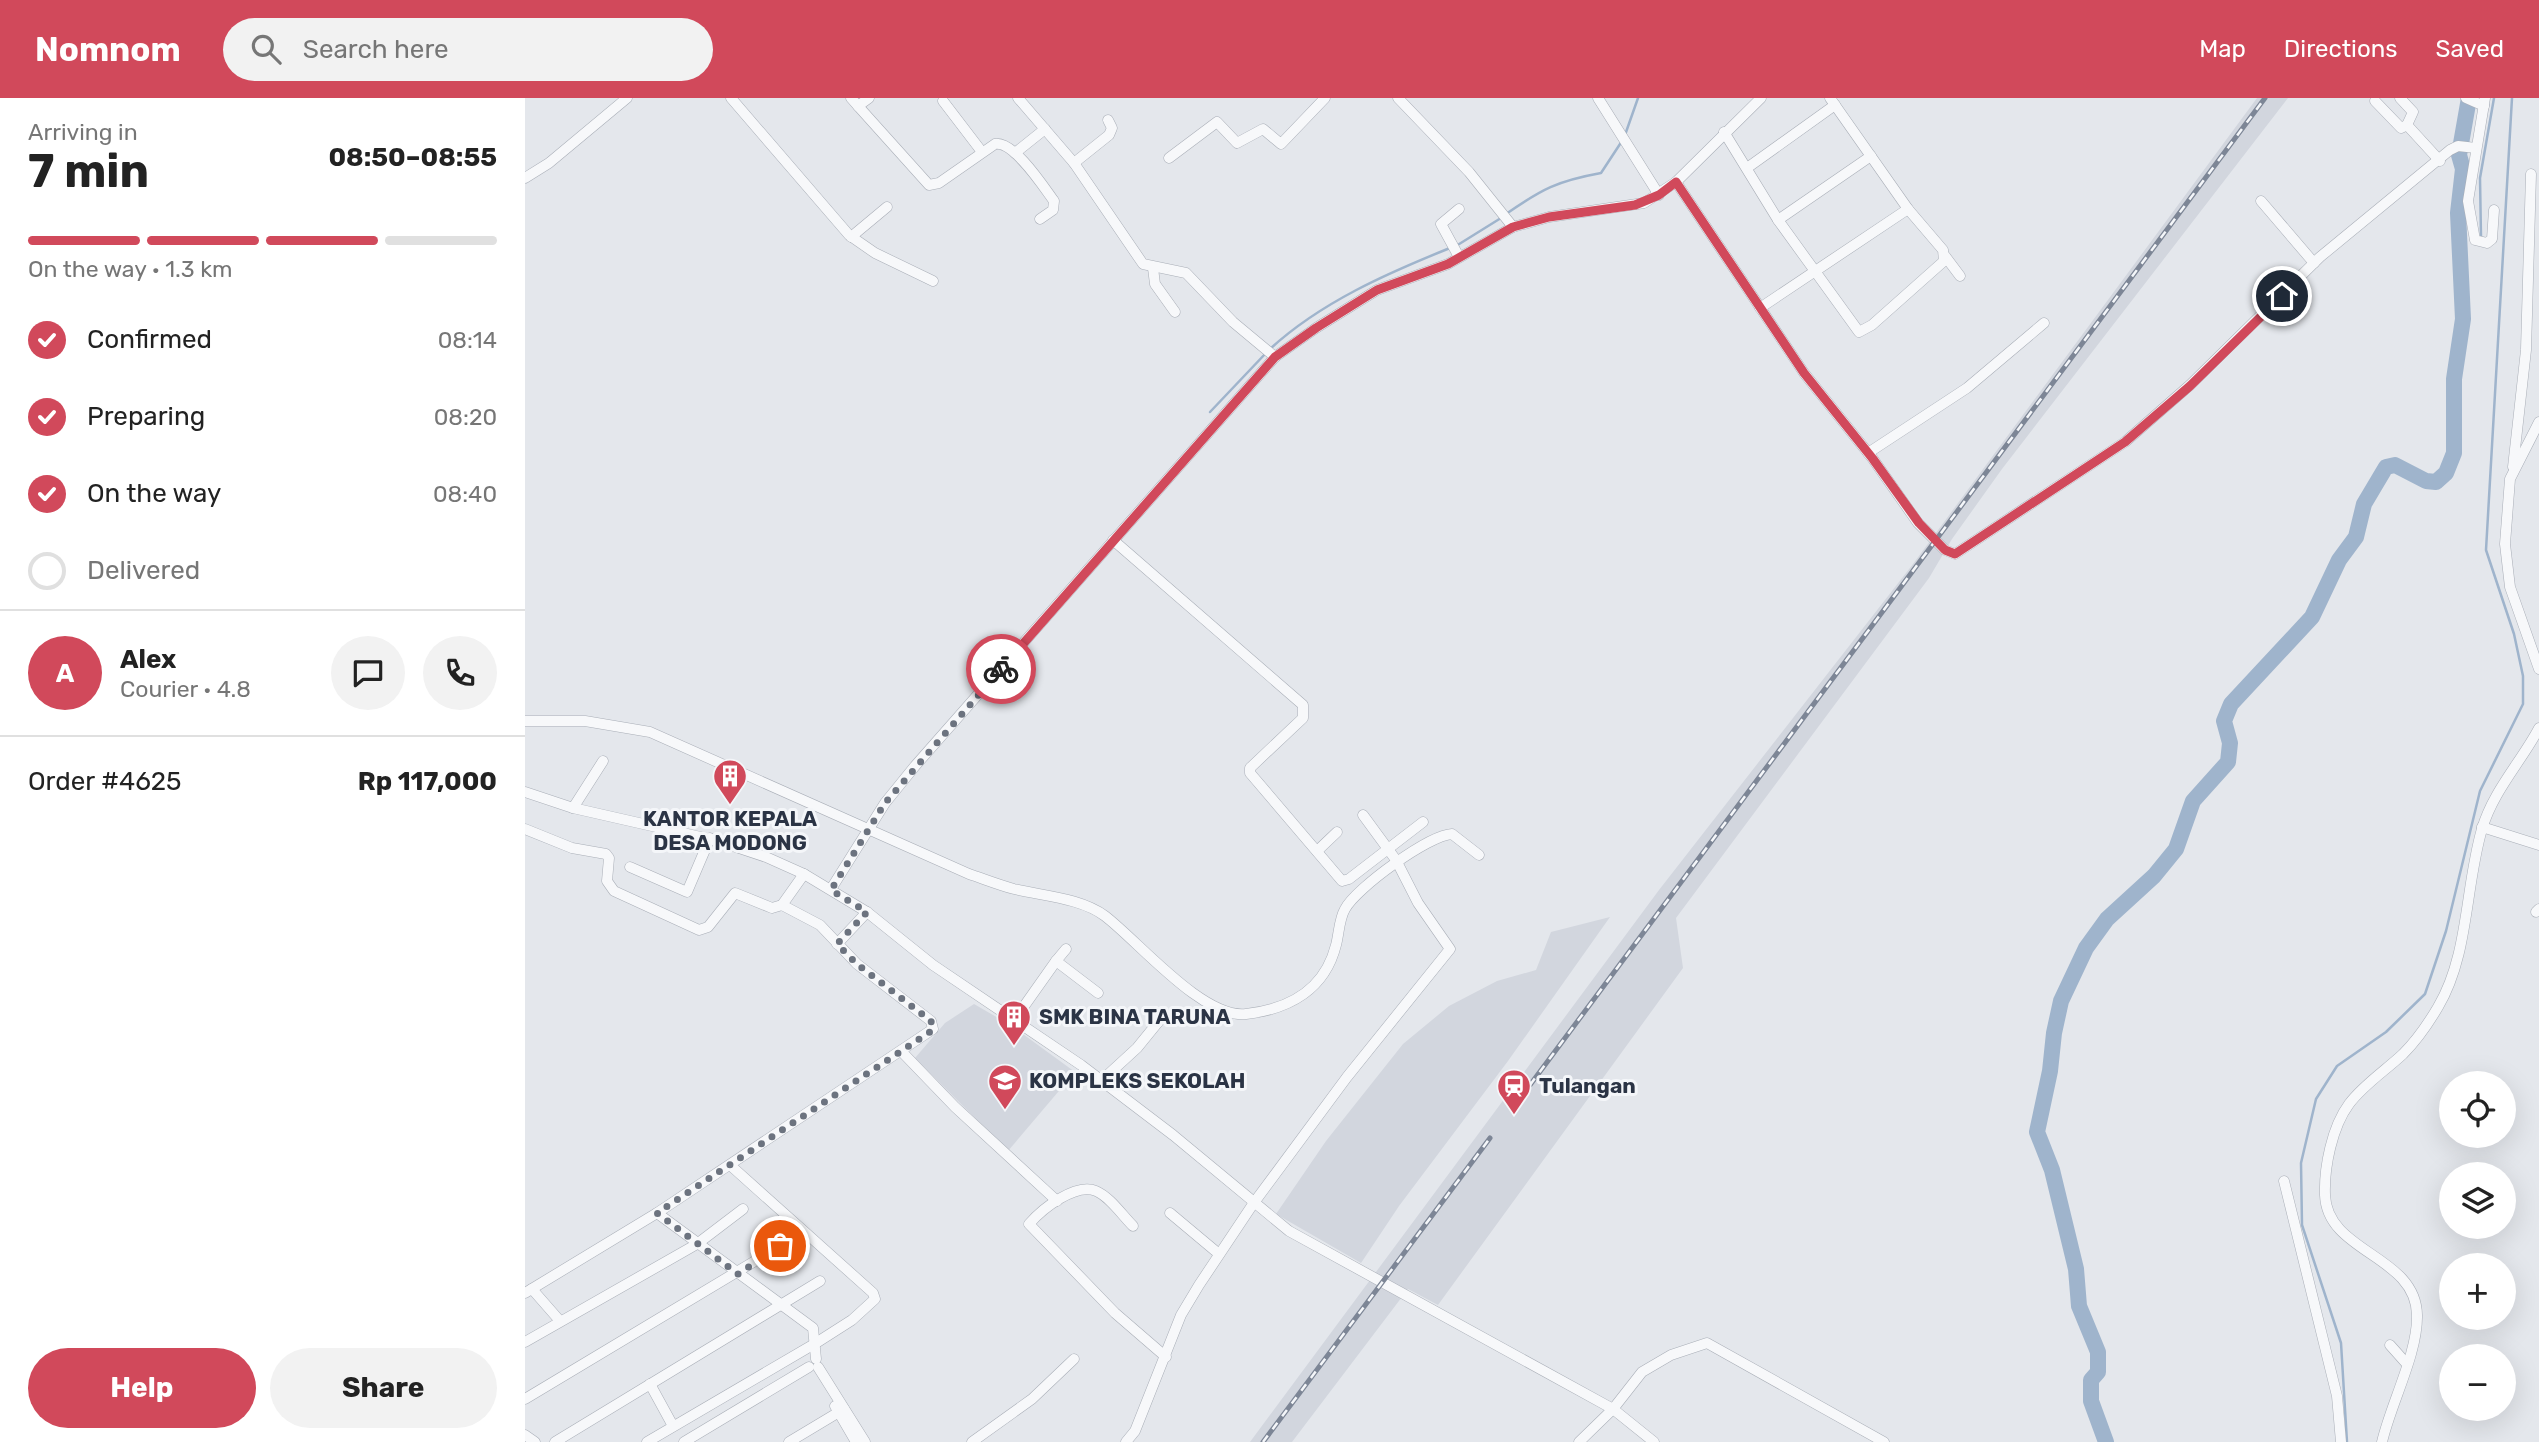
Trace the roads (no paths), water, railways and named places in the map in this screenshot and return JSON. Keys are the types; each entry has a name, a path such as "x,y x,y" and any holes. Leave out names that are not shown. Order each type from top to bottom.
{"street":[{"path":"525,178 549,163 627,98"},
{"path":"731,98 851,237 875,253 933,281"},
{"path":"869,98 855,102 929,185 939,183 982,152 1000,143 1015,153 1054,201 1053,210 1040,219"},
{"path":"1018,98 1074,163 1143,264 1186,273 1269,353"},
{"path":"1169,158 1217,121 1237,143 1263,129 1281,144 1325,98"},
{"path":"1398,98 1469,172 1513,227"},
{"path":"1598,98 1659,195"},
{"path":"831,890 915,766 1113,540 1269,353 1377,290 1455,251 1513,227 1549,217 1635,205 1659,195 1676,182 1761,98"},
{"path":"2375,101 2399,128 2407,125 2413,112 2400,98"},
{"path":"943,101 982,152"},
{"path":"2476,101 2468,201 2473,235 2483,242 2494,232 2494,210"},
{"path":"1747,168 1833,102 1908,209 1960,276"},
{"path":"1074,163 1109,135 1112,128 1108,120"},
{"path":"2407,125 2440,161"},
{"path":"1015,153 1045,129"},
{"path":"1724,132 1778,220 1859,331 1872,325 1908,289 1937,268 1945,256"},
{"path":"1676,182 1804,373 1868,453 1919,523 1945,550 1955,554 2125,442 2190,386 2314,264 2401,188 2458,146 2474,147"},
{"path":"1778,220 1871,156"},
{"path":"2531,174 2534,258 2513,467 2507,499 2505,569 2539,668"},
{"path":"2261,201 2314,264"},
{"path":"851,237 887,206"},
{"path":"1455,251 1441,224 1459,209"},
{"path":"1760,308 1908,209"},
{"path":"1153,268 1155,284 1175,312"},
{"path":"1868,453 1967,388 2044,323"},
{"path":"2513,467 2539,422"},
{"path":"1113,540 1303,705 1303,718 1250,768 1250,773 1345,881 1444,834 1452,834 1479,855"},
{"path":"525,721 585,721 650,732 872,826 969,874 1097,910 1157,963 1213,1007 1230,1014 1245,1014 1284,1006 1312,989 1330,964 1345,908 1423,822"},
{"path":"2382,1442 2417,1326 2414,1297 2394,1270 2332,1222 2327,1211 2325,1194 2327,1166 2333,1140 2349,1104 2424,1030 2450,986 2482,827 2501,787 2539,728"},
{"path":"573,807 603,761"},
{"path":"525,793 573,807 710,838 766,857 804,874 867,912 933,965 1015,1019 1101,1081 1173,1135 1253,1204 1289,1231 1613,1409 1654,1442"},
{"path":"1126,1442 1135,1431 1181,1315 1219,1254 1347,1077 1449,951 1449,944 1427,918 1393,856 1363,815"},
{"path":"2482,827 2539,845"},
{"path":"525,829 572,848 607,855 607,881 614,891 699,930 708,927 734,893 768,907 782,905 805,914 933,1024 932,1031 902,1052 785,1125 657,1213 529,1291 560,1321"},
{"path":"1317,851 1337,832"},
{"path":"630,867 687,892 710,838"},
{"path":"782,905 804,874"},
{"path":"837,944 867,912"},
{"path":"1015,1019 1066,949"},
{"path":"1056,961 1098,993"},
{"path":"1101,1081 1137,1048 1163,1016"},
{"path":"902,1052 955,1107 1057,1201"},
{"path":"647,1442 816,1343 871,1306 875,1299 873,1293 730,1165"},
{"path":"2284,1181 2337,1396 2341,1442"},
{"path":"1133,1226 1094,1190 1078,1190 1057,1201 1029,1225 1115,1313 1166,1357"},
{"path":"525,1342 697,1244 743,1209"},
{"path":"657,1213 779,1306 813,1328 816,1343 814,1365 864,1442"},
{"path":"1170,1213 1219,1254"},
{"path":"525,1399 738,1274 780,1246"},
{"path":"555,1442 820,1281"},
{"path":"1579,1442 1613,1409 1642,1372 1680,1351 1707,1343 1884,1442"},
{"path":"2390,1345 2406,1363"},
{"path":"972,1442 1032,1399 1074,1359"},
{"path":"684,1442 814,1365"},
{"path":"650,1384 673,1426"},
{"path":"789,1442 842,1411"},
{"path":"842,1411 856,1442"},
{"path":"525,1435 535,1442"}],"waterway":[{"path":"1625,135 1638,98"},
{"path":"2106,1442 2091,1401 2091,1380 2098,1372 2098,1352 2079,1306 2076,1269 2052,1170 2037,1132 2061,1001 2086,948 2107,919 2154,876 2176,849 2193,801 2228,762 2230,743 2224,721 2231,704 2312,617 2339,560 2356,537 2364,504 2386,467 2395,465 2426,481 2436,482 2446,473 2454,453 2454,379 2463,319 2458,213 2463,169 2459,155 2469,98"},
{"path":"2481,237 2480,178 2494,98"},
{"path":"2347,1442 2341,1343 2302,1225 2301,1163 2316,1099 2337,1066 2386,1032 2425,994 2446,931 2480,791 2523,704 2523,676 2514,634 2486,550 2512,98"},
{"path":"1506,214 1551,187 1601,173 1622,141"},
{"path":"1456,246 1501,218"},
{"path":"1270,349 1311,317 1356,290 1450,248"},
{"path":"1210,412 1266,353"}],"railway":[{"path":"1530,1085 2265,98"},
{"path":"1263,1442 1490,1138"}],"place":[{"name":"KANTOR KEPALA DESA MODONG","path":"730,806"},
{"name":"SMK BINA TARUNA","path":"1014,1047"},
{"name":"KOMPLEKS SEKOLAH","path":"1005,1111"},
{"name":"Tulangan","path":"1514,1116"}]}
